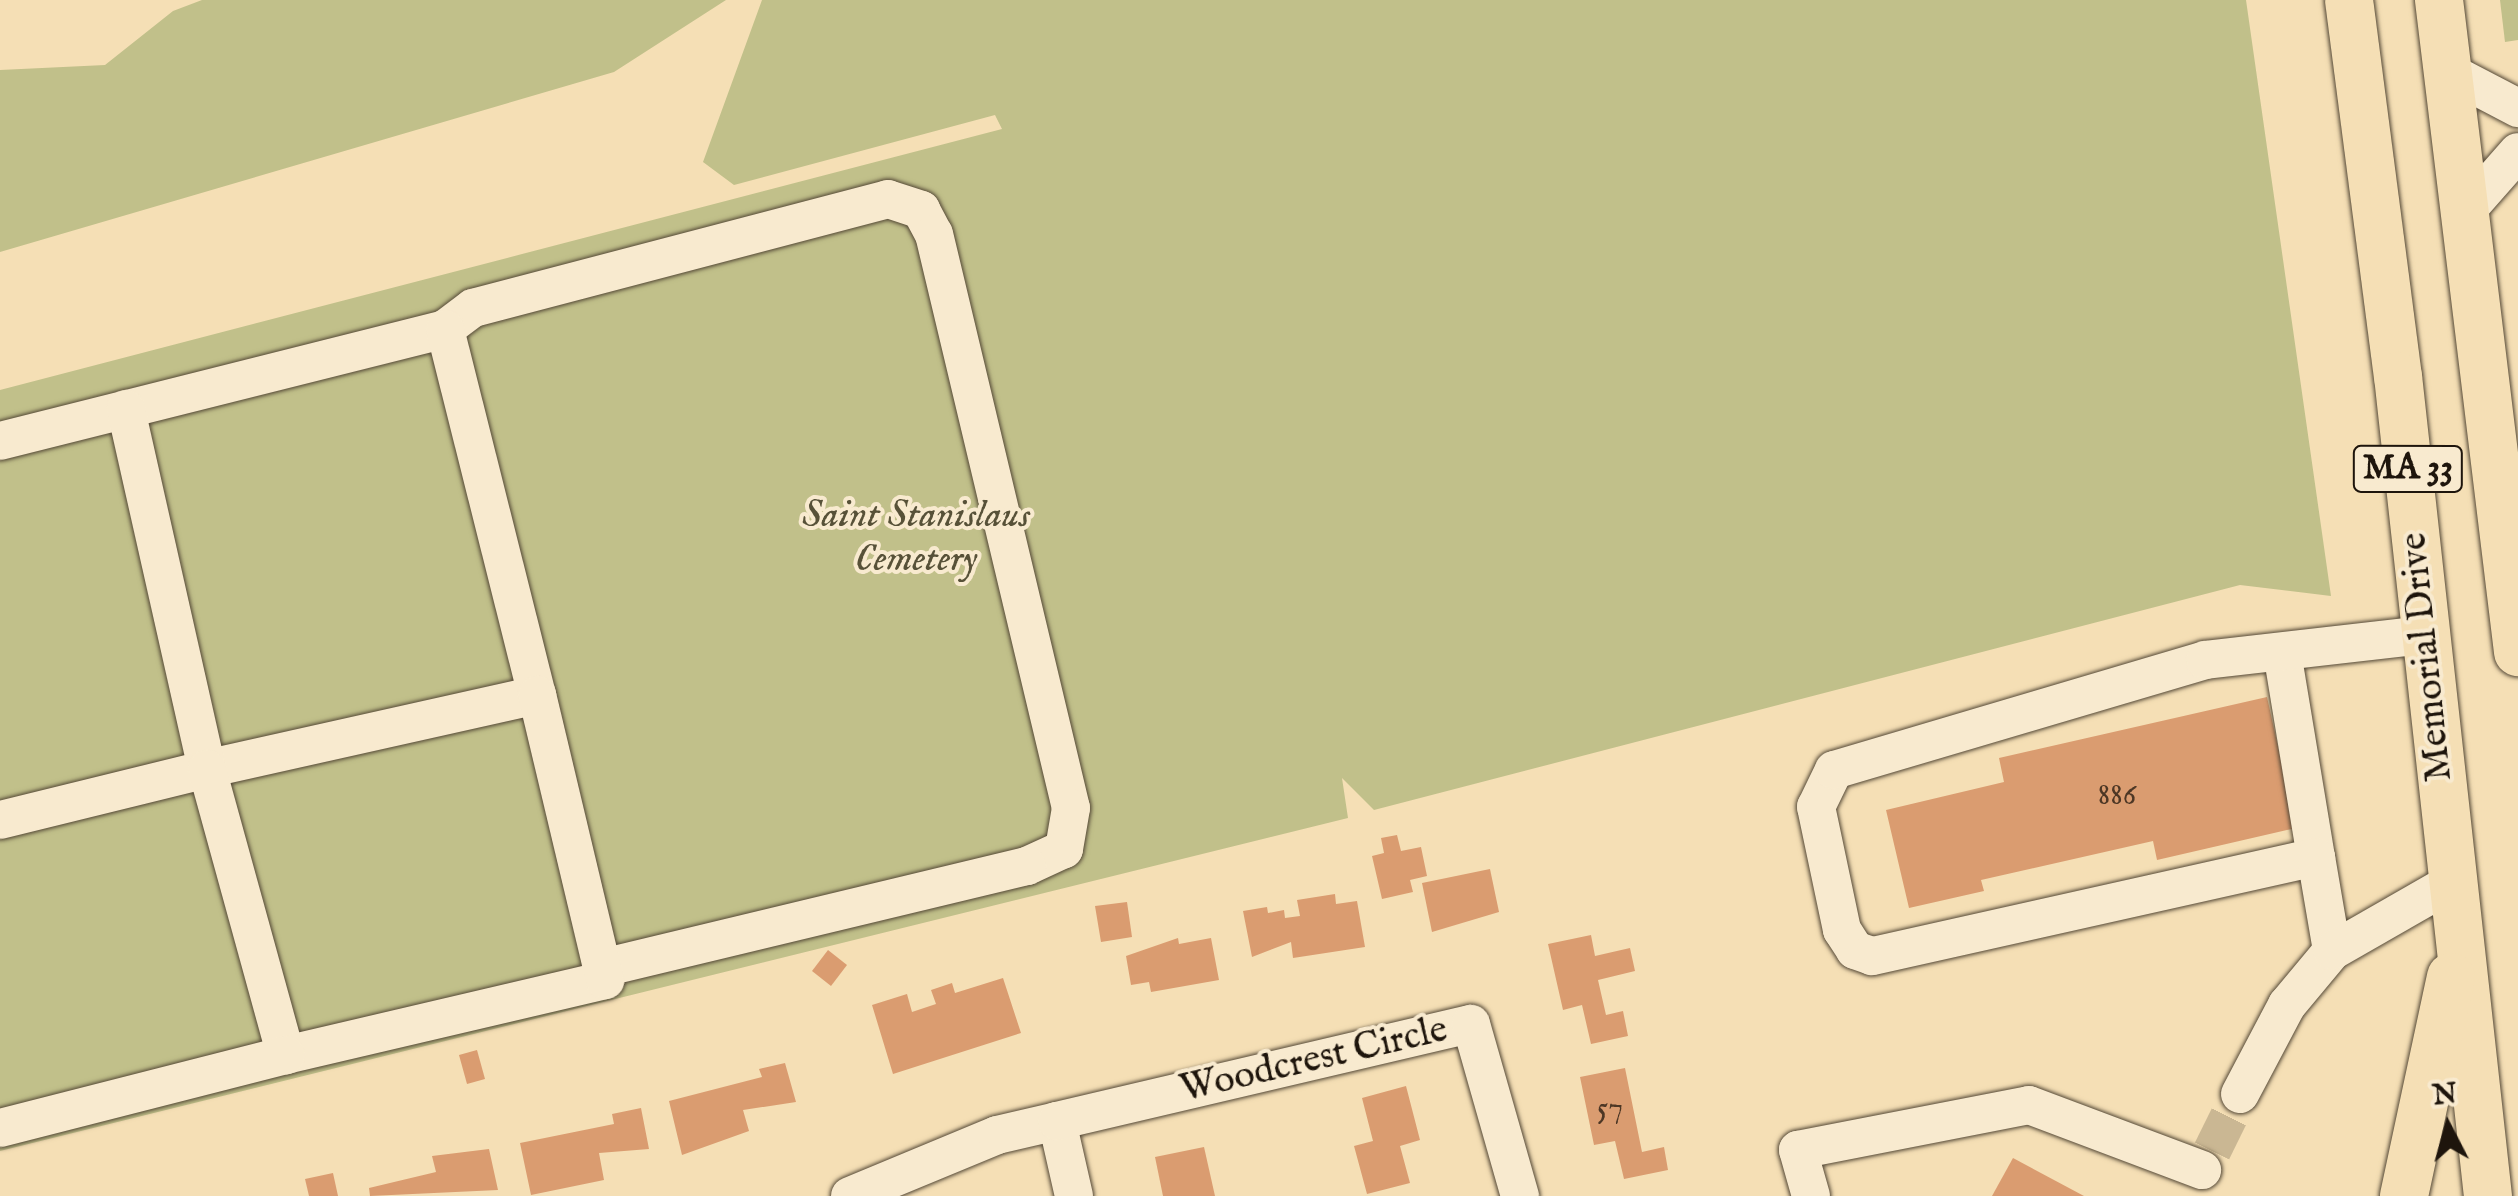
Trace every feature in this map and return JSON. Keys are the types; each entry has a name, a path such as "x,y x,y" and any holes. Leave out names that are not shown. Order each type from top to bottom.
{"main road":[{"name":"Memorial Drive","path":"2349,0 2426,635 2488,1196"},
{"name":"MA 33","path":"2438,0 2513,566 2518,652"},
{"path":"2404,1196 2459,940"}],"street":[{"path":"2449,72 2518,108"},
{"path":"2467,210 2518,152"},
{"path":"0,441 445,329 474,308 888,199 921,210 934,234 1071,808 1064,850 1027,866 601,968"},
{"path":"0,1128 286,1055 606,980 445,329"},
{"path":"126,409 206,768 286,1055"},
{"path":"2316,856 1872,956 1855,950 1842,930 1816,807 1834,770 2206,660 2426,635"},
{"path":"2282,652 2332,951"},
{"path":"0,820 206,768 536,694"},
{"path":"2240,1094 2287,1005 2332,951 2454,882"},
{"name":"Woodcrest Circle","path":"1057,1121 1470,1024 1520,1196"},
{"path":"1811,1196 1798,1150 2028,1105 2209,1172"},
{"path":"850,1196 998,1134 1057,1121 1074,1196"}],"green space":[{"path":"202,0 726,0 614,72 0,252 0,70 105,65 173,11"},
{"name":"Saint Stanislaus Cemetery","path":"762,0 2246,0 2331,596 2240,585 1374,810 1342,778 1348,818 0,1151 0,390 1002,129 995,115 734,185 703,162"},
{"path":"2500,0 2518,0 2518,40 2505,42"}],"building":[{"path":"2267,697 2296,828 2157,860 2153,841 1981,880 1984,891 1909,908 1886,810 2004,782 1999,758"},
{"path":"1397,835 1401,851 1421,847 1427,876 1410,880 1413,892 1382,899 1372,856 1384,853 1381,838"},
{"path":"1490,869 1499,912 1432,932 1422,883"},
{"path":"1335,894 1336,904 1357,901 1365,947 1293,958 1291,942 1252,957 1243,911 1267,907 1268,913 1284,910 1285,918 1300,916 1297,900"},
{"path":"1127,902 1132,937 1101,942 1095,906"},
{"path":"1591,935 1595,956 1630,948 1635,971 1598,980 1606,1015 1623,1011 1628,1036 1591,1044 1582,1005 1563,1010 1548,944"},
{"path":"1178,938 1179,944 1211,938 1219,980 1151,992 1149,982 1131,985 1126,956"},
{"path":"828,950 847,965 831,986 812,971"},
{"path":"1003,978 1021,1033 893,1074 872,1005 907,994 912,1012 936,1004 931,990 952,983 955,993"},
{"path":"477,1050 485,1079 467,1084 459,1055"},
{"path":"785,1063 796,1102 743,1110 749,1131 682,1155 669,1101 762,1077 759,1069"},
{"path":"1625,1068 1642,1152 1664,1147 1668,1170 1624,1179 1615,1141 1594,1145 1580,1077"},
{"path":"1406,1086 1420,1140 1400,1146 1410,1183 1367,1194 1354,1146 1373,1141 1362,1098"},
{"path":"641,1108 649,1149 599,1153 604,1180 531,1195 520,1143 614,1124 612,1114"},
{"path":"1204,1147 1215,1196 1163,1196 1155,1157"},
{"path":"489,1149 498,1190 370,1196 369,1188 436,1172 432,1156"},
{"path":"2013,1158 2084,1196 1992,1196"},
{"path":"333,1173 338,1196 309,1196 305,1179"}],"tunnel":[{"path":"2212,1151 2240,1094"}]}
